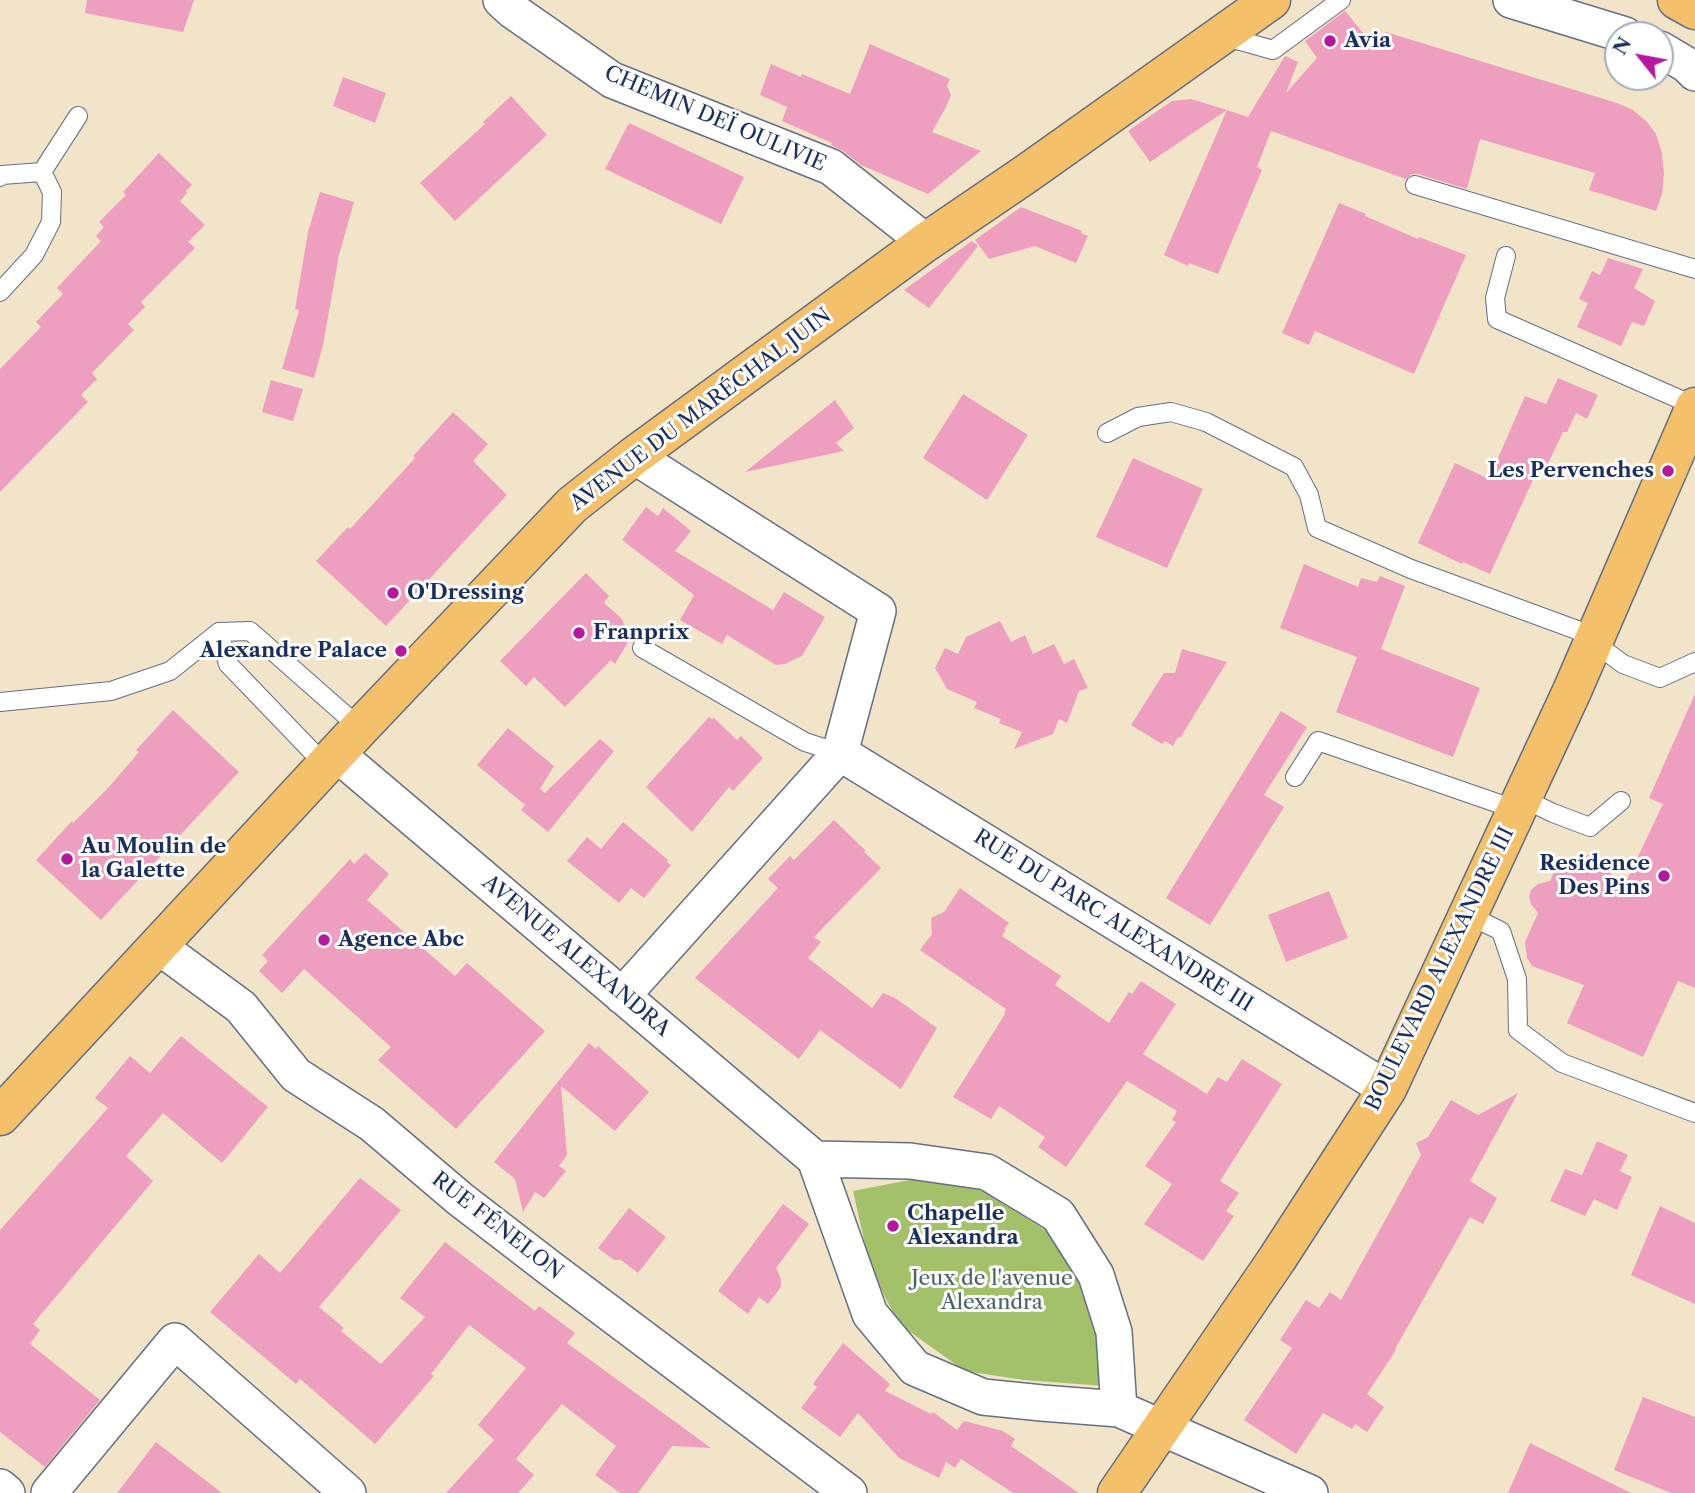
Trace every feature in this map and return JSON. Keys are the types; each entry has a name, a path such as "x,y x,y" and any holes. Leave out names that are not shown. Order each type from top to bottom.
{"main road":[{"name":"AVENUE DU MARÉCHAL JUIN","path":"0,1116 572,505 634,456 926,242 1271,0"},
{"path":"1677,0 1695,10"},
{"name":"BOULEVARD ALEXANDRE III","path":"1117,1493 1277,1259 1387,1089 1593,643 1695,407"}],"street":[{"name":"CHEMIN DEÏ OULIVIE","path":"501,0 612,80 831,167 926,242"},
{"path":"1511,0 1604,29"},
{"path":"1674,57 1695,73"},
{"path":"622,996 840,753 878,611 634,456"},
{"name":"AVENUE ALEXANDRA","path":"341,749 622,996 814,1159 870,1314 915,1368 983,1397 1119,1409 1310,1493"},
{"name":"RUE DU PARC ALEXANDRE III","path":"840,753 1387,1089"},
{"name":"RUE FÉNELON","path":"158,946 241,1007 296,1075 372,1124 460,1199 849,1493"},
{"path":"814,1159 910,1161 987,1172 1058,1215 1096,1275 1114,1332 1119,1409"},
{"path":"49,1493 175,1341 348,1493"},
{"path":"0,1487 7,1493"}],"lane":[{"path":"1220,35 1273,50 1341,0"},
{"path":"42,172 78,116"},
{"path":"0,177 42,172"},
{"path":"0,292 34,255 51,222 52,191 42,172"},
{"path":"1415,185 1695,268"},
{"path":"1506,256 1495,299 1497,319 1695,407"},
{"path":"1107,433 1138,417 1171,412 1206,422 1294,467 1309,495 1317,528 1411,569 1577,630 1623,664 1660,678 1695,662"},
{"path":"0,702 111,691 170,671 219,632 250,631 341,749"},
{"path":"219,632 228,664 341,749"},
{"path":"642,648 805,742 840,753"},
{"path":"1295,777 1318,741 1553,813 1590,827 1621,801"},
{"path":"1468,915 1501,931 1517,979 1518,1030 1562,1063 1695,1113"}],"green space":[{"name":"Jeux de l'avenue Alexandra","path":"920,1178 983,1191 1050,1233 1085,1288 1100,1333 1105,1386 1024,1380 965,1371 899,1324 880,1287 867,1253 853,1191"}],"building":[{"path":"87,0 194,0 183,32 85,13"},
{"path":"1345,11 1372,44 1386,32 1633,110 1656,134 1662,153 1662,194 1656,211 1589,190 1595,173 1480,139 1467,189 1418,174 1412,174 1406,179 1271,131 1257,167 1262,170 1218,274 1189,263 1188,266 1164,255 1227,110 1248,117 1285,56 1298,62 1286,93 1317,58 1305,41"},
{"path":"870,44 950,79 947,86 951,95 932,132 981,151 928,194 861,165 831,145 832,143 782,121 787,107 760,95 771,64 850,94"},
{"path":"343,77 386,93 375,123 333,106"},
{"path":"511,96 547,135 455,221 420,183 485,124 483,122"},
{"path":"1191,99 1227,110 1150,162 1128,131 1172,101"},
{"path":"629,123 744,177 721,224 605,169"},
{"path":"159,153 192,185 180,201 205,225 188,242 195,248 141,302 145,307 128,324 134,330 92,373 97,379 81,395 88,402 0,492 0,369 41,327 36,322 63,294 57,288 101,241 96,236 104,227 99,222 126,195 123,192"},
{"path":"320,192 354,202 339,255 323,345 314,378 282,369 299,310 295,309 308,232"},
{"path":"1339,203 1418,239 1419,237 1466,255 1414,374 1315,331 1309,345 1282,333"},
{"path":"1021,207 1082,231 1081,233 1088,236 1076,263 1035,246 989,259 975,240"},
{"path":"972,241 978,246 929,308 904,290"},
{"path":"1608,258 1643,269 1634,288 1655,301 1644,326 1632,322 1621,346 1577,327 1588,303 1579,299 1592,271 1600,275"},
{"path":"1558,378 1598,395 1587,419 1576,413 1567,432 1563,432 1543,474 1537,471 1490,574 1418,543 1455,463 1489,479 1525,396 1546,404"},
{"path":"271,380 303,389 293,421 262,412"},
{"path":"963,394 1028,435 987,500 923,458"},
{"path":"835,400 854,428 836,443 844,451 745,472"},
{"path":"453,412 488,444 473,461 507,495 386,626 316,561 348,527 350,529"},
{"path":"1133,458 1203,489 1167,568 1096,537"},
{"path":"646,507 658,516 663,508 691,531 675,551 773,610 784,592 825,617 802,656 776,665 727,635 722,644 680,620 694,595 622,540"},
{"path":"1304,564 1358,587 1361,578 1377,582 1380,576 1405,586 1381,649 1480,688 1453,757 1336,712 1357,657 1280,628"},
{"path":"586,573 609,596 604,603 621,618 631,637 615,664 611,660 565,707 534,677 526,686 500,661"},
{"path":"1000,621 1011,642 1025,635 1033,654 1054,644 1064,664 1074,659 1088,688 1079,691 1067,723 1059,719 1053,734 1014,749 1022,732 999,723 1001,719 974,708 977,702 947,689 935,668 945,648 958,654 966,637"},
{"path":"1182,649 1227,662 1173,746 1165,741 1162,744 1131,725 1164,673 1175,673"},
{"name":"Residence Des Pins","path":"1695,694 1695,988 1678,981 1643,1057 1567,1023 1584,985 1532,966 1527,958 1525,942 1538,913 1529,897 1531,890 1538,884 1550,881 1560,858 1573,863 1581,856 1591,855 1597,858 1623,888 1663,804 1649,798"},
{"path":"173,710 239,772 101,920 36,860 72,821 73,823 108,788 139,752 136,750"},
{"path":"1281,711 1307,727 1264,795 1284,807 1210,925 1166,898"},
{"path":"709,717 714,718 737,740 741,736 763,758 733,791 729,787 692,832 646,787"},
{"path":"508,728 554,766 540,789 545,793 600,739 614,751 548,832 521,810 525,805 477,765"},
{"path":"834,820 881,868 814,937 821,942 808,958 872,1008 883,993 895,998 937,1028 901,1089 820,1030 799,1059 695,978 778,888 768,879 790,856 794,860"},
{"path":"623,822 671,865 644,898 631,888 619,903 567,861 587,837 601,849"},
{"path":"365,853 389,874 367,900 455,976 467,963 545,1031 456,1129 378,1060 391,1047 304,969 282,993 259,971 268,961 262,955 350,859 354,864"},
{"path":"960,888 1009,923 1002,936 1061,976 1055,985 1109,1023 1129,992 1132,994 1141,981 1176,1004 1143,1054 1207,1094 1218,1077 1227,1082 1242,1059 1282,1084 1220,1181 1239,1193 1226,1211 1234,1216 1203,1261 1144,1224 1172,1184 1145,1166 1176,1122 1172,1120 1177,1111 1127,1081 1066,1167 1038,1147 1045,1137 999,1106 991,1119 953,1097 1006,1009 920,950 932,934 931,918 944,912"},
{"path":"1329,891 1348,938 1286,962 1268,915"},
{"path":"181,1036 268,1107 222,1163 163,1113 126,1156 153,1181 33,1324 40,1330 30,1344 100,1400 45,1467 0,1432 0,1230 108,1108 95,1098 130,1056 150,1073"},
{"path":"589,1043 596,1049 598,1046 649,1092 615,1131 561,1086 567,1155 559,1166 566,1171 544,1198 535,1192 523,1212 515,1179 494,1162"},
{"path":"1518,1093 1470,1181 1497,1198 1483,1224 1470,1217 1396,1350 1367,1394 1384,1407 1367,1432 1355,1424 1352,1429 1323,1413 1296,1454 1244,1420 1292,1348 1280,1340 1306,1300 1319,1308 1330,1292 1341,1300 1421,1155 1416,1143 1428,1137 1451,1100 1478,1115"},
{"path":"1597,1141 1628,1155 1620,1171 1632,1177 1617,1210 1594,1199 1585,1216 1550,1201 1565,1169 1582,1175"},
{"path":"360,1178 401,1210 319,1307 344,1328 341,1331 381,1364 425,1317 400,1298 445,1242 535,1311 539,1306 575,1333 567,1343 711,1448 672,1446 638,1493 620,1493 595,1475 616,1446 562,1404 516,1459 534,1475 518,1493 446,1493 494,1440 478,1425 526,1368 469,1325 431,1374 434,1376 375,1444 300,1379 296,1384 210,1312 259,1254 280,1273"},
{"path":"783,1204 809,1224 776,1268 781,1279 778,1291 768,1304 759,1297 748,1314 718,1291"},
{"path":"1660,1206 1695,1223 1695,1304 1631,1275"},
{"path":"629,1208 666,1237 638,1273 598,1248"},
{"path":"843,1343 890,1384 885,1391 931,1414 933,1412 957,1430 964,1421 1003,1431 1015,1439 1011,1446 1079,1493 1013,1493 961,1459 955,1468 946,1462 939,1478 899,1458 858,1413 840,1437 801,1408 817,1387 813,1384"},
{"path":"1643,1397 1695,1417 1695,1493 1671,1493 1614,1470"},
{"path":"156,1442 222,1493 117,1493"},
{"path":"1530,1443 1631,1493 1508,1493"}],"place":[{"name":"Avia","path":"1330,41"},
{"name":"Les Pervenches","path":"1668,471"},
{"name":"O'Dressing","path":"393,593"},
{"name":"Franprix","path":"579,633"},
{"name":"Alexandre Palace","path":"401,651"},
{"name":"Au Moulin de la Galette","path":"67,859"},
{"name":"Residence Des Pins","path":"1664,876"},
{"name":"Agence Abc","path":"324,940"},
{"name":"Chapelle Alexandra","path":"893,1226"}]}
